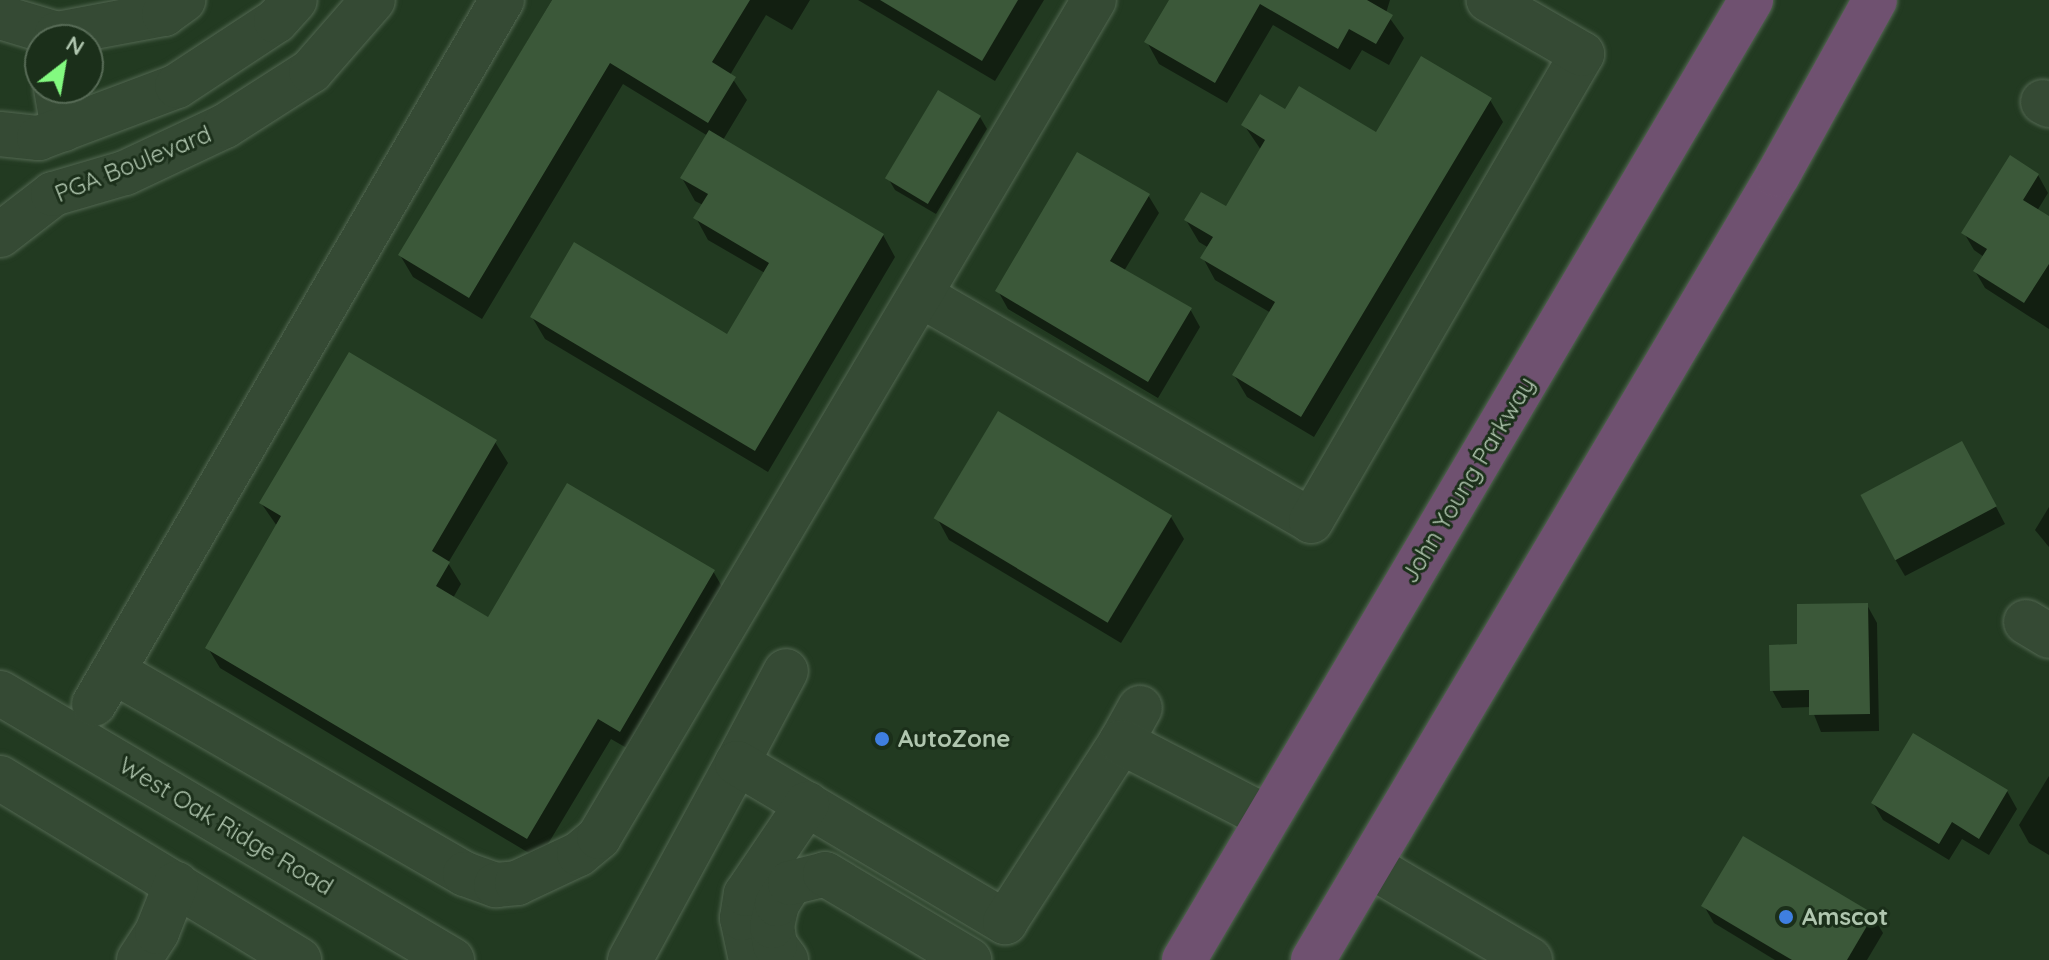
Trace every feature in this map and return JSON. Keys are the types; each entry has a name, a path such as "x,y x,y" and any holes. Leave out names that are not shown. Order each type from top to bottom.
{"highway":[{"name":"John Young Parkway","path":"1184,960 1751,0"},
{"path":"1313,960 1778,175 1875,0"}],"street":[{"path":"104,27 164,14 183,0"},
{"path":"0,134 39,138 60,109 177,86 276,21 295,0"},
{"name":"PGA Boulevard","path":"0,235 53,194 125,173 225,126 311,71 373,0"},
{"path":"502,0 104,688 465,874 496,885 517,883 579,854 599,837 922,296 1094,0"},
{"path":"922,296 1311,521 1582,54 1489,0"},
{"path":"0,17 24,25"},
{"path":"630,960 786,671"},
{"name":"West Oak Ridge Road","path":"0,693 452,960"},
{"path":"978,960 1131,725 1268,818"},
{"path":"737,763 1005,922"},
{"path":"0,778 299,960"},
{"path":"786,960 775,945 772,926 777,904 776,875 807,804"},
{"path":"1369,865 1530,960"},
{"path":"751,960 742,918 746,894 776,875 825,874 969,960"},
{"path":"139,960 157,932 176,884"}],"building":[{"path":"552,0 750,0 712,62 736,77 708,123 610,63 469,298 398,255"},
{"path":"880,0 1018,0 982,61"},
{"path":"1169,0 1367,0 1393,15 1376,44 1349,29 1338,49 1260,4 1215,83 1144,42"},
{"path":"1421,56 1492,98 1301,417 1232,375 1275,302 1200,258 1213,237 1184,220 1201,192 1226,206 1265,140 1241,125 1260,94 1285,109 1299,86 1376,132"},
{"path":"938,90 981,116 928,204 885,178"},
{"path":"709,130 884,234 755,451 530,317 574,242 727,334 769,263 693,218 708,194 680,178"},
{"path":"1077,152 1150,194 1110,261 1192,308 1148,382 995,291"},
{"path":"2010,155 2039,174 2023,200 2049,216 2049,264 2024,303 1973,271 1987,249 1961,233"},
{"path":"349,352 497,440 432,551 450,562 436,586 488,617 567,483 715,570 620,732 598,719 527,839 205,648 281,516 259,503"},
{"path":"998,411 1172,516 1108,623 934,518"},
{"path":"1962,441 1997,506 1895,560 1860,495"},
{"path":"1868,603 1870,714 1809,715 1809,690 1770,691 1769,645 1797,644 1797,604"},
{"path":"1913,733 2008,790 1979,839 1952,822 1939,844 1871,803"},
{"path":"1743,836 1874,914 1847,960 1792,960 1701,906"}],"place":[{"name":"AutoZone","path":"882,739"},
{"name":"Amscot","path":"1786,917"}]}
